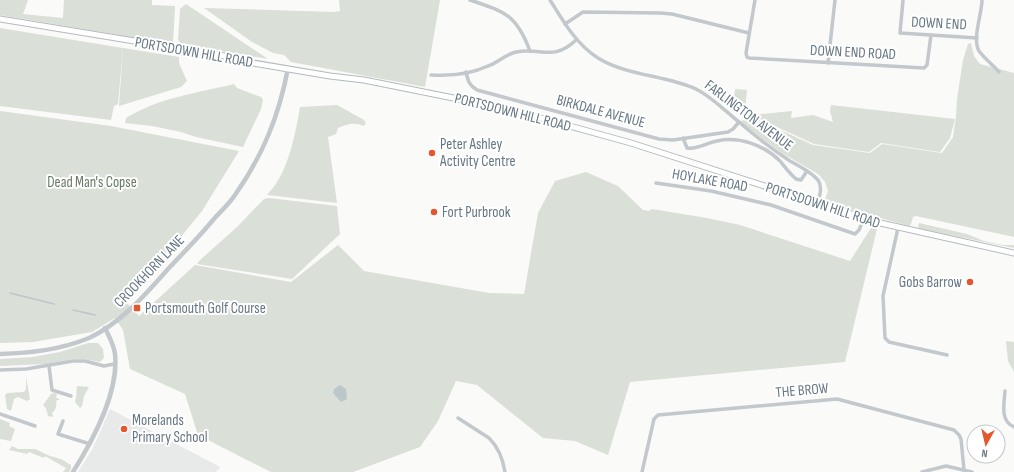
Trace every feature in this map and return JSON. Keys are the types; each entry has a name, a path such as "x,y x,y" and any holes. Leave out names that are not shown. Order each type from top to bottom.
{"main road":[{"name":"PORTSDOWN HILL ROAD","path":"0,19 220,55 253,63 330,76 364,80 508,109 631,143 898,228 1014,253"}],"street":[{"path":"470,0 495,9 511,18 518,27 530,51"},
{"name":"FARLINGTON AVENUE","path":"550,0 576,40 591,54 610,64 682,84 698,90 715,102 768,146 818,180 820,185 820,195 817,203"},
{"path":"565,24 583,12 660,13 672,14 749,33 755,0"},
{"path":"828,63 834,0"},
{"name":"DOWN END","path":"903,0 900,33 977,38"},
{"path":"982,0 977,38 979,50 999,72"},
{"name":"DOWN END ROAD","path":"749,33 746,53 747,57 924,68 927,66 931,35"},
{"path":"431,75 445,76 488,67 513,52 558,52 576,40"},
{"name":"CROOKHORN LANE","path":"0,354 23,353 61,347 90,337 121,317 141,298 234,196 248,175 270,134 283,93 288,68"},
{"name":"BIRKDALE AVENUE","path":"466,72 471,87 477,90 659,139 667,140 728,132 739,122"},
{"path":"683,138 687,148 722,140 741,140 757,146 778,159 796,179 801,180 807,172"},
{"name":"HOYLAKE ROAD","path":"656,183 718,193 771,205 855,234 859,230 864,218"},
{"path":"898,228 883,296 885,338 889,342 947,355"},
{"path":"72,472 97,432 110,394 114,375 115,354 105,328"},
{"path":"0,370 26,369 73,361 85,361 104,366 114,364"},
{"path":"49,366 52,390 70,396"},
{"path":"1005,391 1005,419 1007,424 1014,427"},
{"name":"THE BROW","path":"642,472 654,419 658,415 833,400 841,400 954,430 959,435 964,470"},
{"path":"0,414 35,426"},
{"path":"458,418 494,442 500,454 505,472"},
{"path":"63,421 58,434 90,444"},
{"path":"922,472 946,466 972,472"}],"shaded area":[{"path":"340,385 346,389 347,399 341,402 333,393 334,389"},
{"name":"Morelands Primary School","path":"110,409 220,467 216,472 78,472 93,448"}],"green space":[{"path":"0,0 28,0 23,14 63,18 64,0 152,0 152,5 175,6 173,44 0,15"},
{"path":"339,0 440,0 425,87 291,62 284,55 273,53 252,42 204,8 334,12 340,11"},
{"path":"186,4 268,59 181,44 178,40 180,9"},
{"path":"0,28 123,48 118,104 114,106 111,120 0,106"},
{"path":"971,43 974,56 980,64 1014,73 1014,237 916,216 913,217 909,226 824,202 828,191 825,182 818,174 782,153 740,122 750,116 813,145 870,153 882,144 942,153 953,137 963,60 968,44"},
{"path":"123,48 179,57 179,63 187,81 181,87 119,106"},
{"path":"234,84 237,88 261,97 263,100 261,109 243,147 152,126 125,123 126,118 138,111 164,101"},
{"path":"735,89 747,90 745,110 732,110"},
{"path":"337,105 364,120 366,124 363,126 354,124 345,125 338,128 336,134 328,137 337,203 267,195 280,176 290,154 300,107"},
{"path":"831,105 955,119 950,138 940,152 881,143 869,152 814,144 751,115 792,111 791,118 813,115 833,122 830,111"},
{"name":"Dead Man's Copse","path":"0,111 111,126 239,151 202,211 127,303 139,316 195,265 291,282 338,245 364,271 489,293 524,294 538,213 555,181 586,172 618,186 643,210 649,211 652,209 740,225 850,261 871,228 877,229 845,362 630,382 608,455 575,441 543,438 477,385 456,381 438,421 420,447 353,472 271,472 198,435 185,394 130,369 123,330 115,318 92,332 33,342 0,343"},
{"path":"269,198 337,206 340,234 292,279 197,264 237,227 264,199"},
{"path":"919,223 967,234 984,241 1003,245 1014,245 1014,248 921,229 918,227"},
{"path":"1006,341 1014,342 1014,372 1008,361"},
{"path":"88,343 98,343 103,349 104,358 100,362 74,359 46,364 0,366 0,359 33,357 60,352"},
{"path":"26,377 30,399 27,401 18,397 14,399 11,411 7,409 5,395 7,393 24,392 26,389"},
{"path":"77,386 89,387 80,408 75,402"},
{"path":"53,393 57,394 56,398 60,399 56,401 56,407 52,413 53,417 48,416 46,408 43,405"},
{"path":"0,419 10,423 9,426 15,429 11,441 0,439"},
{"path":"12,446 18,449 35,449 61,459 71,465 71,469 69,472 63,472 66,468 45,456 44,458 29,452 27,454 9,450"}],"waterway":[{"path":"10,293 54,304"},
{"path":"73,310 95,315"}],"place":[{"name":"Peter Ashley Activity Centre","path":"432,153"},
{"name":"Fort Purbrook","path":"434,212"},
{"name":"Gobs Barrow","path":"970,282"},
{"name":"Portsmouth Golf Course","path":"137,308"},
{"name":"Morelands Primary School","path":"124,429"}]}
